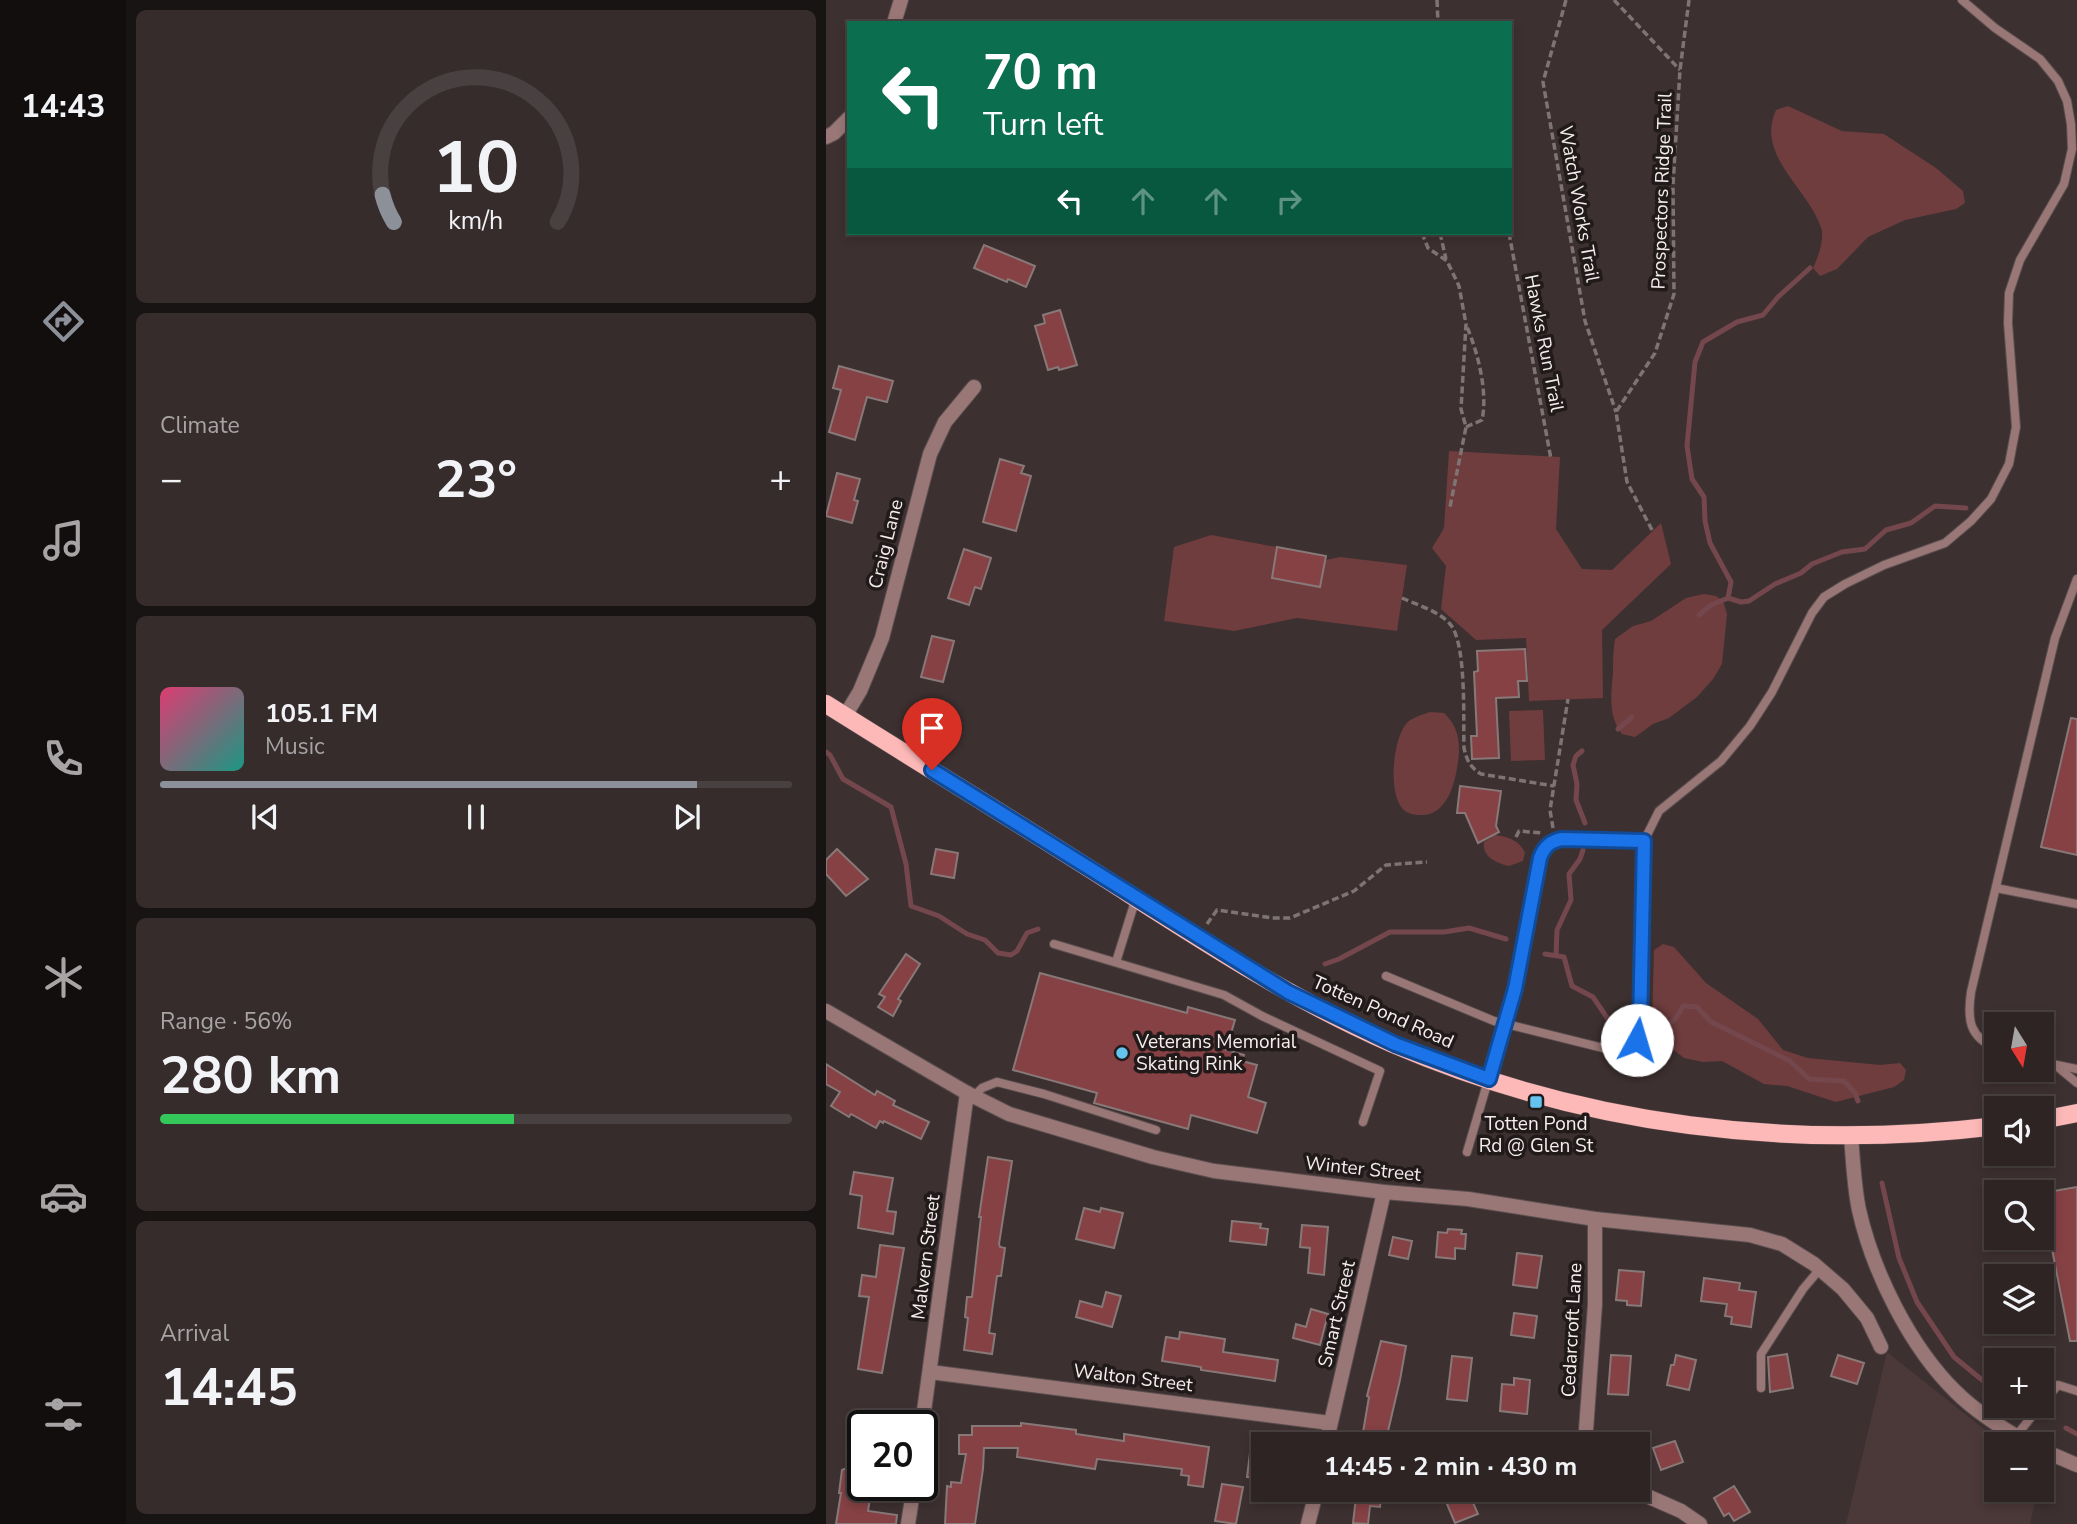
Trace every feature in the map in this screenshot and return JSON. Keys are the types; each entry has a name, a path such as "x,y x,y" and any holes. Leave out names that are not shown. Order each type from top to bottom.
{"main road":[{"name":"Totten Pond Road","path":"826,704 1288,992 1347,1023 1414,1052 1489,1079 1584,1107 1649,1120 1729,1130 1851,1136 1934,1133 1984,1127"},
{"path":"2054,1118 2077,1113"}],"street":[{"path":"895,21 901,0"},
{"path":"826,137 847,120"},
{"name":"Craig Lane","path":"845,716 860,691 882,638 930,454 945,422 974,387"},
{"name":"Winter Street","path":"826,1011 1009,1114 1153,1157 1214,1171 1384,1192 1468,1199 1595,1219 1750,1235 1782,1244 1843,1289 1867,1318 1881,1347"},
{"name":"Malvern Street","path":"924,1410 971,1095"},
{"path":"1851,1136 1856,1191 1865,1232 1899,1312 1926,1357 1956,1392 2010,1432"},
{"name":"Smart Street","path":"1328,1432 1384,1192"},
{"name":"Cedarcroft Lane","path":"1586,1432 1595,1304 1595,1219"},
{"name":"Walton Street","path":"930,1371 1330,1423"},
{"path":"2054,1455 2077,1465"},
{"path":"1650,1497 1681,1511 1700,1524"},
{"path":"908,1524 912,1501"},
{"path":"1308,1524 1314,1502"}],"lane":[{"path":"1386,976 1506,1024 1609,1049 1624,1051 1635,1044 1640,1025 1644,841 1659,811 1721,761 1749,726 1772,692 1812,613 1824,597 1884,565 1945,543 1991,499 2010,464 2016,427 2008,323 2009,293 2020,260 2064,184 2072,149 2071,124 2067,102 2058,81 2040,59 1962,0"},
{"path":"1984,1042 1970,1023 1973,978 2054,638 2077,579"},
{"path":"1468,1152 1506,1024 1521,963 1540,858 1545,848 1562,839 1644,841"},
{"path":"1996,888 2077,904"},
{"path":"1116,962 1136,898"},
{"path":"1054,944 1224,995 1262,1016 1380,1071 1363,1122"},
{"path":"2054,1065 2077,1069"},
{"path":"2054,1067 2069,1074 2077,1083"},
{"path":"971,1095 997,1082 1156,1130"},
{"path":"1761,1388 1761,1354 1819,1269"},
{"path":"2054,1390 2058,1385 2077,1391"},
{"path":"2019,1432 2031,1418"}],"path":[{"path":"1437,0 1438,21"},
{"name":"Watch Works Trail","path":"1566,0 1543,82 1585,321 1616,412"},
{"path":"1614,0 1644,29 1680,71"},
{"name":"Prospectors Ridge Trail","path":"1616,412 1655,353 1674,294 1673,185 1680,71 1689,0"},
{"path":"1423,235 1428,248 1447,261"},
{"path":"1440,235 1447,261 1459,286 1466,324 1480,365 1484,412 1482,420 1466,427"},
{"name":"Hawks Run Trail","path":"1508,235 1551,459"},
{"path":"1450,507 1466,427 1461,409 1466,324"},
{"path":"1616,412 1627,482 1652,530"},
{"path":"1402,598 1441,617 1457,633 1461,653 1464,748 1473,769 1481,774 1554,786"},
{"path":"1516,837 1519,831 1536,834 1554,831 1550,810 1568,699"},
{"path":"1198,937 1217,909 1272,918 1290,918 1354,891 1386,865 1427,862"}],"shaded area":[{"path":"1788,106 1842,131 1884,134 1936,168 1963,191 1965,203 1956,209 1905,220 1868,237 1837,269 1820,276 1813,268 1821,246 1821,227 1809,203 1782,166 1772,139 1776,110"},
{"path":"1449,451 1560,457 1556,529 1582,569 1612,570 1661,523 1671,564 1602,630 1603,698 1529,701 1526,638 1476,640 1441,609 1446,566 1432,548 1444,528"},
{"path":"1211,535 1326,556 1326,560 1340,557 1407,565 1397,631 1297,618 1234,631 1164,621 1174,547"},
{"path":"1704,594 1716,596 1723,601 1727,614 1722,664 1697,697 1669,718 1653,724 1635,737 1622,734 1614,720 1612,705 1615,639 1633,626 1651,621 1686,598"},
{"path":"1543,710 1545,760 1511,761 1509,711"},
{"path":"1430,712 1444,713 1456,731 1459,745 1457,768 1451,791 1442,806 1429,814 1413,814 1402,808 1395,790 1395,753 1406,724"},
{"path":"1495,835 1517,842 1525,853 1523,861 1509,866 1491,859 1485,852 1484,842"},
{"path":"1663,944 1674,947 1706,983 1758,1019 1783,1050 1808,1058 1880,1065 1900,1063 1906,1070 1904,1080 1894,1087 1836,1102 1787,1086 1764,1084 1722,1061 1703,1062 1684,1058 1661,1040 1652,1026 1654,950"},
{"path":"1887,1352 1988,1432 1984,1432 1984,1502 2035,1502 2030,1524 1846,1524"}],"building":[{"path":"984,245 1035,266 1026,287 974,268"},
{"path":"1060,310 1077,365 1048,370 1035,326 1045,323 1043,315"},
{"path":"839,366 893,381 887,402 867,397 855,440 829,432 841,390 833,388"},
{"path":"1000,459 1024,466 1021,473 1031,476 1016,531 983,522"},
{"path":"837,473 860,479 854,500 858,501 852,523 826,516"},
{"path":"1277,547 1326,556 1320,587 1272,578"},
{"path":"964,549 991,558 981,589 975,587 969,605 948,598"},
{"path":"932,636 954,641 943,682 921,677"},
{"path":"1525,649 1527,681 1518,681 1519,697 1496,698 1499,758 1472,759 1471,736 1477,736 1474,672 1478,671 1477,651"},
{"path":"2071,718 2077,719 2077,855 2041,847"},
{"path":"1460,786 1501,791 1496,826 1499,832 1478,843 1465,813 1457,813"},
{"path":"837,849 868,879 846,896 826,874 826,860"},
{"path":"936,849 958,853 954,878 931,874"},
{"path":"906,954 920,964 898,999 901,1001 893,1016 878,1007 885,997 879,994"},
{"name":"Veterans Memorial Skating Rink","path":"1040,973 1187,1013 1188,1007 1235,1020 1226,1050 1244,1055 1242,1061 1257,1065 1248,1097 1266,1103 1257,1133 1191,1115 1188,1129 1094,1103 1097,1093 1013,1070"},
{"path":"826,1064 875,1095 877,1091 895,1101 893,1105 929,1122 921,1139 884,1121 880,1121 876,1128 831,1106 840,1092 826,1084"},
{"path":"988,1157 1012,1161 999,1244 1005,1248 1001,1276 997,1276 989,1333 995,1334 992,1354 964,1350 968,1318 965,1317 967,1297 972,1297 979,1217"},
{"path":"854,1172 893,1178 887,1211 896,1212 893,1234 858,1228 862,1196 850,1194"},
{"path":"2077,1187 2077,1341 2070,1341 2052,1250 2054,1191"},
{"path":"1084,1208 1100,1212 1101,1208 1123,1213 1114,1248 1076,1239"},
{"path":"1232,1221 1261,1224 1260,1228 1268,1229 1266,1245 1230,1241"},
{"path":"1302,1225 1328,1227 1324,1275 1308,1273 1310,1248 1300,1247"},
{"path":"1448,1229 1462,1230 1461,1234 1466,1234 1465,1249 1455,1248 1455,1259 1436,1257 1438,1232 1447,1233"},
{"path":"1393,1237 1412,1241 1408,1259 1389,1255"},
{"path":"880,1245 904,1248 882,1373 858,1369 869,1297 859,1296 862,1275 876,1277"},
{"path":"1517,1253 1542,1256 1537,1288 1513,1285"},
{"path":"1619,1270 1644,1272 1641,1306 1627,1305 1627,1301 1616,1300"},
{"path":"1704,1278 1740,1283 1739,1290 1756,1292 1751,1327 1731,1324 1732,1317 1725,1316 1727,1304 1701,1301"},
{"path":"1106,1292 1121,1296 1112,1327 1076,1317 1080,1301 1102,1307"},
{"path":"1311,1309 1328,1314 1320,1345 1293,1338 1296,1324 1306,1327"},
{"path":"1514,1313 1537,1316 1534,1338 1511,1335"},
{"path":"1180,1332 1225,1339 1223,1352 1278,1360 1275,1381 1162,1361 1166,1337 1179,1339"},
{"path":"1381,1341 1406,1346 1388,1432 1363,1432 1367,1396"},
{"path":"1787,1354 1793,1388 1770,1392 1768,1357"},
{"path":"1611,1355 1631,1356 1628,1395 1608,1394"},
{"path":"1676,1355 1696,1360 1689,1390 1667,1385"},
{"path":"1838,1355 1864,1363 1857,1384 1831,1376"},
{"path":"1452,1356 1472,1358 1467,1401 1447,1399"},
{"path":"1514,1378 1530,1380 1527,1414 1500,1411 1502,1384 1514,1385"},
{"path":"1021,1423 1076,1430 1076,1434 1124,1441 1124,1434 1209,1447 1203,1487 1188,1485 1189,1476 1181,1475 1182,1469 1097,1459 1095,1469 1017,1457 1018,1448 984,1448 975,1524 945,1524 947,1486 951,1487 951,1482 961,1483 966,1454 959,1454 959,1435 972,1435 972,1426 1021,1426"},
{"path":"1675,1441 1683,1462 1661,1470 1653,1448"},
{"path":"1250,1453 1251,1453 1251,1477 1247,1477"},
{"path":"847,1469 847,1501 870,1501 868,1511 897,1515 896,1524 836,1524 842,1470"},
{"path":"1222,1484 1243,1487 1236,1524 1215,1521"},
{"path":"1734,1486 1750,1512 1734,1521 1729,1513 1724,1516 1714,1498"},
{"path":"1355,1502 1381,1502 1380,1507 1370,1506 1368,1524 1353,1523"},
{"path":"1446,1502 1473,1502 1478,1514 1455,1523"}],"waterway":[{"path":"1699,615 1711,605 1728,598 1731,582 1710,543 1705,521 1704,497 1692,479 1687,446 1695,362 1703,342 1737,322 1763,315 1778,297 1810,268"},
{"path":"1728,598 1741,602 1749,601 1775,584 1801,573 1812,564 1842,552 1865,549 1886,530 1911,523 1935,506 1966,508"},
{"path":"1618,729 1632,717"},
{"path":"1582,751 1576,756 1573,765 1577,784 1576,800 1585,823"},
{"path":"826,752 843,779 891,807 906,864 911,906 939,916 967,934 985,940 998,953 1011,955 1017,951 1027,933 1038,929"},
{"path":"1556,955 1557,930 1571,900 1569,874 1583,850"},
{"path":"1325,964 1390,932 1444,932 1469,928 1506,939"},
{"path":"1545,954 1564,957 1572,986 1593,997 1612,1025 1624,1029"},
{"path":"1652,1026 1672,1022 1683,1006 1697,1007 1711,1022 1790,1061 1809,1079 1844,1081 1855,1093 1858,1101"},
{"path":"1882,1183 1899,1258 1917,1302 1954,1357 1984,1382"},
{"path":"2066,1428 2077,1434"}],"place":[{"name":"Veterans Memorial Skating Rink","path":"1122,1053"},
{"name":"Totten Pond Rd @ Glen St","path":"1536,1102"}],"route":[{"path":"932,770 1288,992 1395,1044 1489,1079 1515,989 1540,858 1545,848 1562,839 1644,841 1640,1025 1637,1040"}]}
